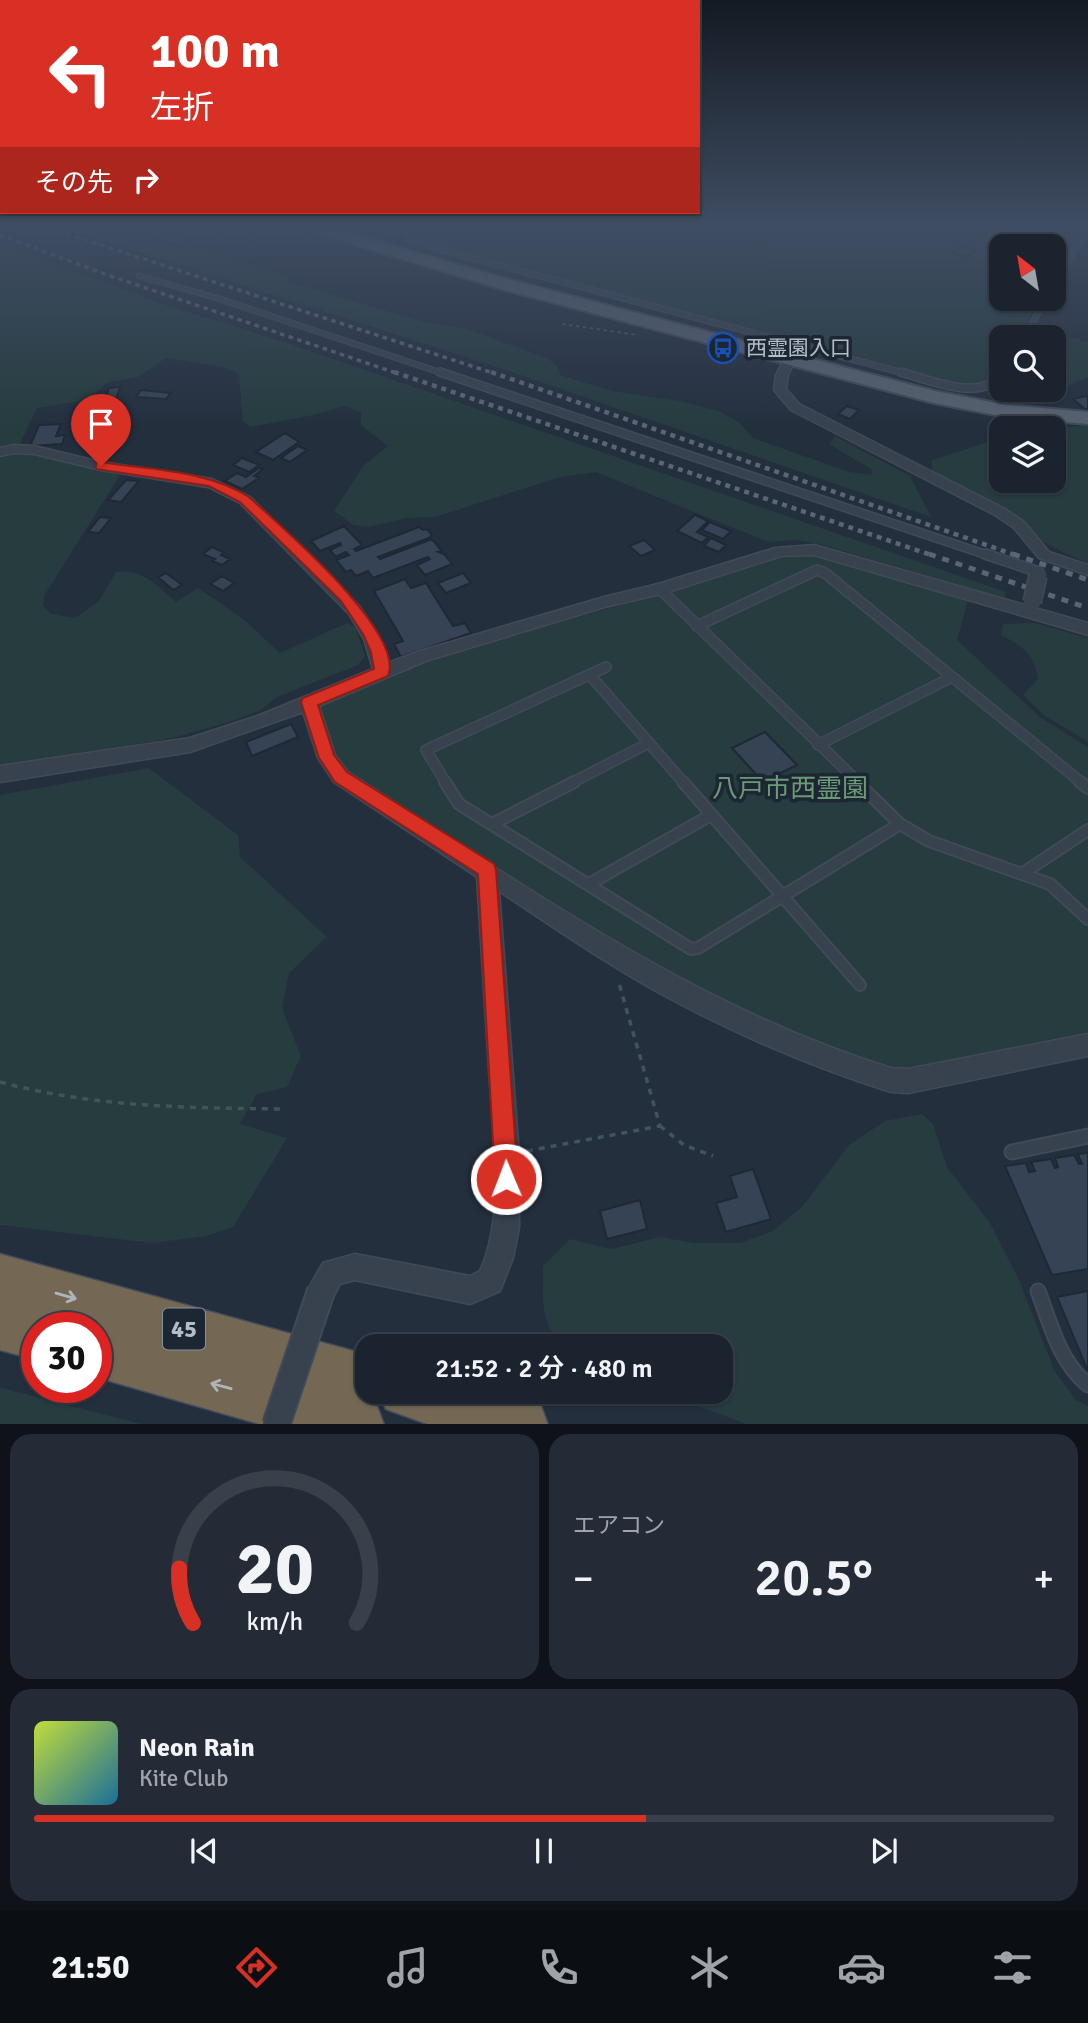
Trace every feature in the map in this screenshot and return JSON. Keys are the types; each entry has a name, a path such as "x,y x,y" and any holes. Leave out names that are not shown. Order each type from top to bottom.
{"highway":[{"name":"45","path":"0,1278 355,1377"},
{"path":"0,1325 21,1331"},
{"name":"45","path":"112,1356 358,1424"},
{"path":"450,1404 522,1424"}],"main road":[{"path":"543,294 934,397 1006,411 1088,418"}],"street":[{"path":"789,360 782,375 780,390 795,407 1000,512 1019,525 1044,555 1088,570"},
{"path":"0,452 14,449 34,450 128,471 212,483 232,492 245,500 346,597 379,652 382,672"},
{"path":"0,774 190,745 227,735 420,657 795,548 814,550 1031,607 1088,629"},
{"path":"1031,607 1044,555"},
{"path":"309,702 327,758 341,777 610,952 674,989 780,1038 891,1080 908,1080 971,1070 1088,1045"},
{"path":"276,1424 321,1291 332,1272 355,1267 470,1290 490,1281 500,1258 506,1227 507,1155 496,1035 487,870"}],"lane":[{"path":"204,294 1038,574"},
{"path":"609,294 945,384 983,387 989,385"},
{"path":"697,626 817,570 825,573 1088,788"},
{"path":"660,589 900,824 929,841 1049,884 1088,919"},
{"path":"606,667 426,750 458,804 691,950 900,824"},
{"path":"590,675 860,985"},
{"path":"818,745 952,677"},
{"path":"492,824 649,743"},
{"path":"589,884 711,815"},
{"path":"1023,873 1088,830"},
{"path":"1012,1152 1088,1136"},
{"path":"1038,1291 1065,1358 1076,1377 1088,1385"}],"path":[{"path":"610,952 660,1126 675,1141 692,1150 713,1156"},
{"path":"0,1082 60,1099 98,1103 172,1108 283,1109"},
{"path":"507,1155 660,1126"}],"green space":[{"path":"0,294 137,294 284,342 1006,592 1004,598 816,543 794,540 768,542 596,472 560,477 435,517 406,518 369,527 353,525 334,511 364,465 388,446 361,425 361,412 344,406 309,416 250,427 243,421 239,374 224,367 166,358 138,377 106,383 89,400 37,408 17,450 120,475 44,596 43,606 51,614 75,618 99,601 116,572 125,571 156,584 176,602 198,588 242,618 280,653 347,623 355,627 365,656 358,665 277,697 259,711 232,721 173,738 0,767"},
{"path":"271,294 331,294 424,322 464,328 547,358 557,366 560,375 612,391 680,401 719,411 739,422 753,438 849,472 873,475 871,469 829,444 835,436 910,476 931,517 506,370"},
{"path":"617,294 989,294 989,312 1033,312 1025,325 989,325 989,381 975,385"},
{"path":"1066,336 1088,342 1088,377 1066,387"},
{"path":"1088,425 1088,564 1043,542 1012,513 932,474 932,460 989,442 989,493 1066,493 1066,438 1070,438 1066,434 1066,427"},
{"name":"八戸市西霊園","path":"807,553 968,601 957,640 1041,718 1088,747 1088,1041 895,1075 784,1033 609,944 479,856 342,771 334,763 316,706 424,663 509,636 694,585 778,557"},
{"path":"1034,623 1088,638 1088,742 1044,715 1023,695 1038,679 1036,670 1021,647 1001,635 1003,624"},
{"path":"149,768 238,835 240,857 327,937 289,973 282,1008 301,1056 287,1087 257,1094 240,1124 287,1138 233,1227 207,1236 152,1243 0,1225 0,795"},
{"path":"922,1114 933,1124 947,1167 990,1223 1020,1282 1054,1370 1076,1400 1088,1406 1088,1424 746,1424 693,1404 733,1404 733,1334 553,1334 544,1309 543,1266 570,1239 611,1249 661,1237 694,1243 740,1243 773,1231 803,1206 849,1145 885,1121"},
{"path":"2,1388 21,1393 21,1403 60,1403 141,1424 0,1424"}],"building":[{"path":"120,387 115,402 104,403 109,388"},
{"path":"141,390 171,393 166,399 136,397"},
{"path":"1086,396 1088,409 1086,410 1073,399"},
{"path":"847,406 859,410 850,419 838,414"},
{"path":"61,424 56,436 65,435 62,444 30,446 39,425"},
{"path":"285,433 299,442 273,460 256,452"},
{"path":"298,446 307,450 290,462 281,458"},
{"path":"242,458 259,465 249,472 233,465"},
{"path":"259,468 263,469 254,476 259,478 242,489 225,481 237,473 246,477"},
{"path":"126,480 139,481 121,502 108,500"},
{"path":"695,515 708,521 697,532 708,537 702,543 677,531"},
{"path":"100,517 111,518 99,533 88,532"},
{"path":"710,522 731,531 723,539 702,530"},
{"path":"344,526 362,545 354,549 356,551 419,527 427,529 432,535 429,538 378,557 380,559 432,539 442,551 438,552 444,554 452,564 425,575 417,565 430,559 428,557 373,578 368,571 356,576 351,570 346,572 336,560 349,555 346,552 336,557 330,550 341,545 340,543 320,551 311,541"},
{"path":"711,538 726,545 719,552 704,546"},
{"path":"644,540 655,550 641,556 629,546"},
{"path":"212,547 230,559 222,565 212,561 215,559 203,554"},
{"path":"166,573 182,585 173,590 158,577"},
{"path":"463,573 471,583 446,593 438,583"},
{"path":"222,576 234,583 223,591 210,584"},
{"path":"405,579 411,588 426,583 453,626 465,623 471,633 401,657 394,644 403,641 374,591"},
{"path":"291,724 298,737 252,756 246,742"},
{"path":"765,732 797,765 763,782 732,748"},
{"path":"1088,1153 1088,1269 1052,1275 1005,1166 1026,1163 1029,1172 1035,1171 1031,1162 1051,1159 1055,1168 1058,1167 1055,1158 1074,1155 1079,1164 1082,1164 1078,1154"},
{"path":"753,1169 771,1219 726,1232 716,1203 737,1197 730,1176"},
{"path":"640,1200 647,1229 607,1239 600,1211"},
{"path":"1088,1291 1088,1369 1087,1369 1057,1297"}],"railway":[{"path":"165,294 399,374"},
{"path":"252,294 496,374"},
{"path":"394,372 934,556"},
{"path":"491,372 1018,556"},
{"path":"929,554 1088,608"},
{"path":"1013,554 1088,580"}],"place":[{"name":"西霊園入口","path":"723,348"}],"route":[{"path":"101,466 212,483 245,500 346,597 369,632 379,652 382,672 309,702 327,758 331,767 341,777 487,870 496,1035 507,1155 506,1179"}]}
